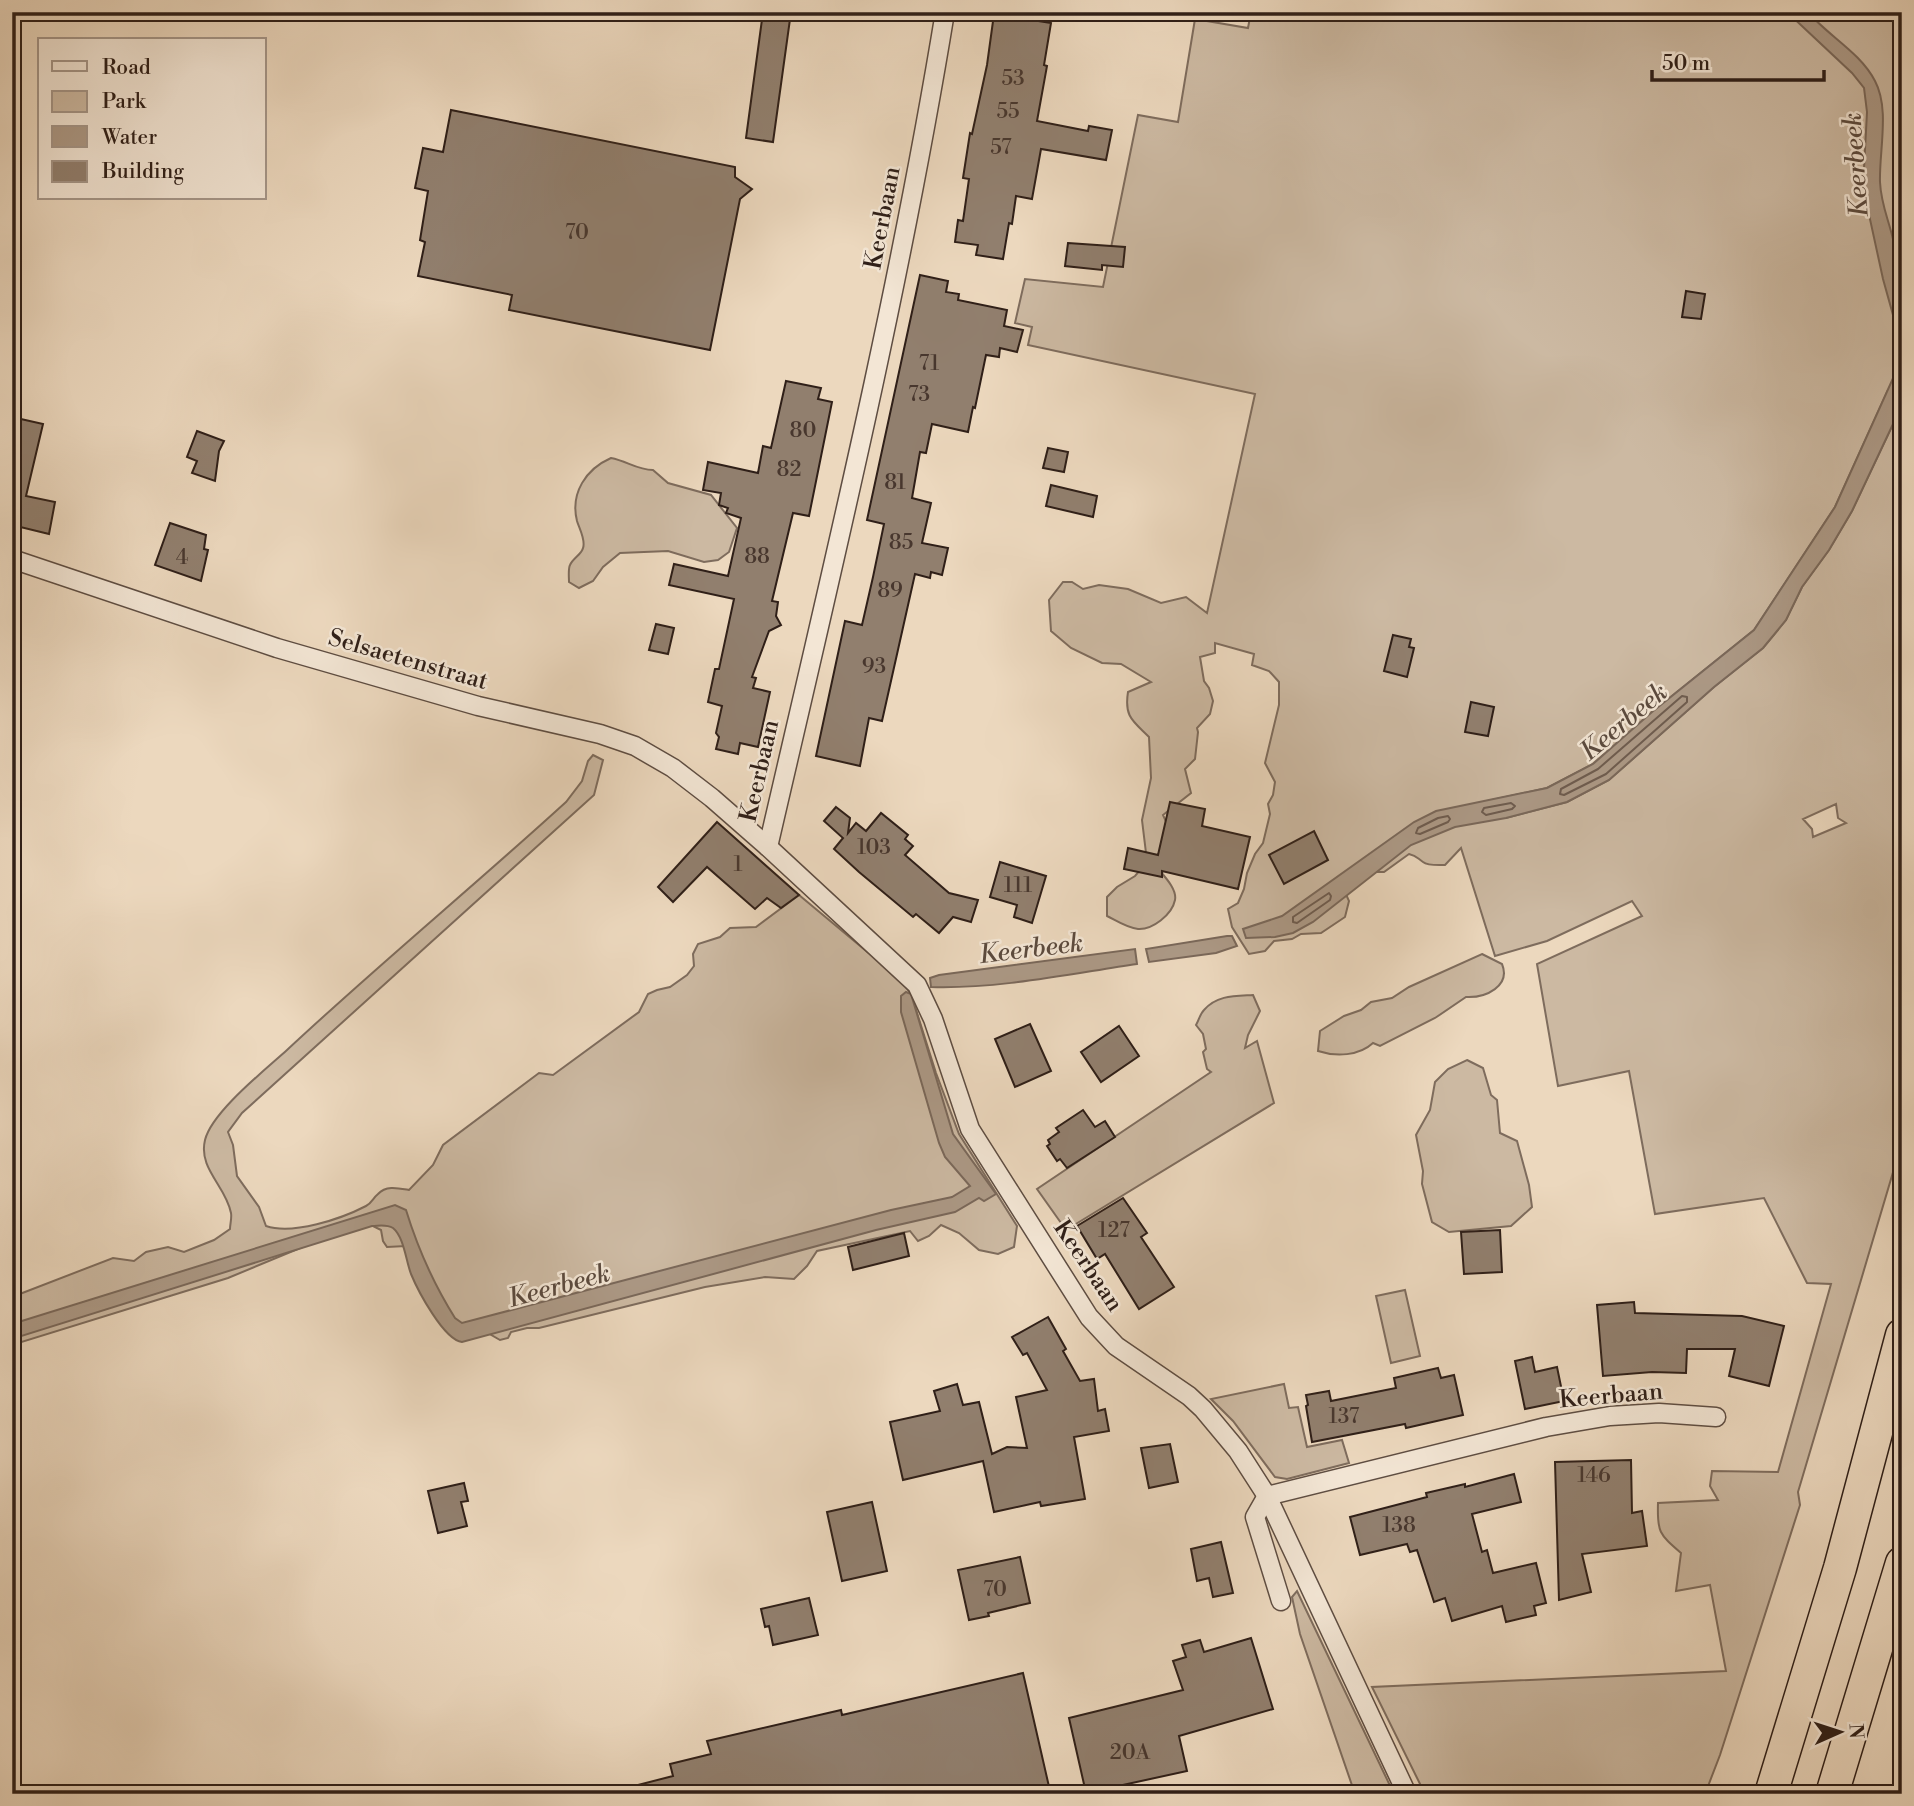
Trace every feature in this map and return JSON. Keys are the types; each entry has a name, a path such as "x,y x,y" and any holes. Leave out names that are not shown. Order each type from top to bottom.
{"highway":[{"path":"1771,1794 1840,1568 1902,1335"},
{"path":"1832,1794 1902,1563"}],"street":[{"name":"Keerbaan","path":"945,12 928,120 865,426 768,847 917,985 933,1019 970,1129 1089,1317 1116,1346 1189,1396 1238,1451 1267,1496 1407,1794"},
{"name":"Selsaetenstraat","path":"12,559 289,652 478,706 600,734 635,746 673,768 768,847"},
{"name":"Keerbaan","path":"1267,1496 1546,1427 1610,1416 1659,1413 1716,1417"},
{"path":"1267,1496 1255,1517 1281,1601"}],"green space":[{"path":"1251,12 1902,12 1902,391 1888,390 1835,507 1754,630 1652,712 1593,764 1547,788 1487,801 1506,818 1567,802 1609,780 1714,687 1763,648 1786,620 1802,587 1829,550 1852,511 1902,405 1902,1142 1798,1492 1800,1505 1705,1794 1425,1794 1372,1687 1726,1671 1710,1585 1676,1591 1681,1553 1661,1532 1658,1503 1718,1500 1710,1486 1712,1471 1778,1472 1831,1284 1807,1283 1764,1198 1655,1214 1629,1071 1558,1086 1537,964 1642,916 1632,901 1547,941 1495,956 1461,848 1445,865 1428,864 1409,854 1384,872 1371,872 1345,892 1349,901 1345,917 1321,933 1301,934 1292,939 1274,941 1265,951 1249,954 1232,927 1228,909 1238,903 1247,873 1263,843 1270,814 1268,804 1275,782 1265,763 1279,705 1279,682 1269,671 1252,665 1254,654 1215,643 1215,653 1200,657 1204,681 1213,701 1210,714 1197,728 1195,759 1185,769 1191,793 1163,815 1169,828 1160,871 1174,892 1173,906 1161,920 1143,929 1130,927 1107,916 1107,897 1135,876 1142,868 1146,853 1142,820 1151,778 1149,737 1131,718 1127,700 1128,692 1151,682 1121,664 1102,663 1071,648 1051,631 1049,600 1063,582 1072,582 1083,589 1099,585 1128,589 1161,603 1186,597 1207,613 1255,394 1028,345 1032,327 1015,323 1025,279 1103,287 1138,115 1178,122 1195,19 1248,28","holes":["1836,804 1838,818 1846,823 1813,837 1812,829 1803,819"]},
{"path":"611,458 653,470 668,483 711,495 737,528 729,552 718,560 704,562 668,551 620,553 603,567 593,581 579,588 569,582 570,565 584,545 575,511 578,492 587,475"},
{"path":"593,755 603,760 594,795 242,1113 228,1132 233,1145 237,1176 259,1207 266,1226 290,1228 317,1224 366,1206 385,1189 409,1190 433,1165 443,1145 539,1073 553,1075 639,1012 648,994 670,987 687,975 694,966 693,954 698,944 720,937 730,928 756,927 799,895 901,980 911,994 959,1134 1017,1226 1014,1247 998,1254 979,1250 959,1233 941,1225 929,1236 918,1241 910,1231 817,1251 794,1279 765,1277 705,1287 539,1328 511,1332 508,1338 500,1340 486,1332 456,1323 406,1246 387,1247 381,1230 369,1224 334,1234 228,1278 12,1345 12,1297 113,1258 134,1261 146,1252 168,1247 184,1252 214,1240 230,1229 228,1203 205,1160 205,1140 218,1117 253,1080 566,802 582,781 588,761"},
{"path":"1482,954 1502,964 1504,972 1500,984 1489,993 1466,997 1435,1018 1380,1046 1373,1043 1361,1051 1347,1054 1318,1051 1320,1031 1344,1016 1361,1010 1371,1002 1392,998 1409,987"},
{"path":"1253,995 1260,1011 1248,1035 1245,1048 1257,1041 1274,1103 1066,1230 1037,1189 1211,1072 1207,1069 1203,1052 1206,1049 1203,1034 1196,1025 1201,1013 1220,999"},
{"path":"1467,1060 1483,1068 1491,1095 1497,1100 1500,1133 1517,1141 1532,1207 1511,1226 1449,1232 1432,1222 1422,1184 1423,1171 1416,1135 1430,1110 1435,1082 1448,1069"},
{"path":"1405,1290 1420,1356 1391,1363 1376,1296"},
{"path":"1284,1384 1289,1408 1298,1407 1307,1447 1342,1440 1349,1463 1287,1479 1275,1477 1233,1421 1211,1399"},
{"path":"1297,1591 1394,1794 1355,1794 1300,1634 1292,1597"}],"water":[{"path":"1787,12 1808,12 1861,61 1875,81 1882,104 1881,190 1893,239 1895,260 1902,274 1902,405 1852,511 1829,550 1802,587 1786,620 1763,648 1714,687 1609,780 1567,802 1506,818 1455,827 1411,845 1313,922 1293,933 1246,938 1243,929 1282,916 1414,822 1436,811 1547,788 1593,764 1652,712 1754,630 1835,507 1899,365 1898,333 1863,187 1867,112 1864,88 1852,73"},
{"path":"1232,936 1237,946 1216,953 1149,962 1146,949"},
{"path":"1135,949 1137,964 982,986 931,987 930,978 939,975"},
{"path":"906,992 911,994 953,1134 996,1194 984,1201 979,1198 955,1212 876,1230 462,1342 447,1333 432,1314 411,1274 400,1237 388,1226 372,1226 12,1339 12,1324 395,1205 406,1210 433,1279 455,1318 462,1323 891,1210 952,1197 970,1186 945,1157 939,1143 901,1012 901,996"}],"building":[{"path":"763,12 791,12 773,142 746,138"},
{"path":"994,14 1051,23 1044,65 1047,66 1037,121 1088,131 1089,126 1112,130 1106,160 1041,149 1032,199 1016,196 1003,259 976,255 978,245 955,242 958,220 963,221 969,179 963,178 970,133 972,134 987,65"},
{"path":"451,110 735,167 735,177 752,189 740,199 710,350 509,310 512,295 418,276 425,242 420,240 428,191 415,188 423,148 443,152"},
{"path":"1068,243 1125,247 1123,267 1102,265 1102,270 1065,266"},
{"path":"920,275 948,281 946,292 959,294 958,300 1007,310 1004,326 1023,330 1017,352 1000,348 999,357 986,355 968,432 932,424 926,453 920,452 912,498 931,503 922,543 948,548 942,575 931,572 930,578 915,574 882,721 869,718 860,766 816,756 845,621 862,625 873,577 884,524 867,520"},
{"path":"1686,291 1705,294 1701,319 1682,317"},
{"path":"786,381 821,388 818,399 832,402 809,516 793,513 772,601 778,602 776,616 781,625 769,631 752,677 756,678 753,688 770,692 758,747 740,743 738,754 716,749 719,737 716,733 722,706 708,702 715,669 719,669 734,599 669,585 674,564 728,576 741,518 726,513 728,508 719,505 721,493 703,490 708,462 758,473 763,446 771,448"},
{"path":"12,417 43,424 26,496 55,502 49,534 12,525"},
{"path":"197,431 224,441 219,451 215,481 192,473 197,461 187,457"},
{"path":"1048,448 1068,452 1064,472 1043,468"},
{"path":"1051,485 1097,496 1093,517 1046,506"},
{"path":"170,523 206,535 204,549 208,550 201,581 155,565"},
{"path":"656,624 674,628 668,654 649,650"},
{"path":"1393,635 1411,639 1409,647 1414,648 1407,677 1384,671"},
{"path":"1471,702 1494,707 1488,736 1465,732"},
{"path":"1170,802 1205,809 1202,826 1250,837 1238,889 1162,871 1162,877 1124,869 1128,848 1158,855"},
{"path":"836,807 850,818 848,833 856,823 866,831 881,813 908,835 905,839 913,846 905,855 949,893 978,900 971,922 953,917 939,933 916,914 913,917 859,872 834,849 843,838 824,821"},
{"path":"717,822 799,895 781,908 767,898 755,909 707,867 673,902 658,887"},
{"path":"1314,831 1328,860 1284,884 1269,855"},
{"path":"1000,862 1046,876 1032,923 1014,917 1017,905 990,897"},
{"path":"1030,1024 1051,1071 1015,1087 995,1039"},
{"path":"1119,1026 1139,1056 1101,1082 1081,1052"},
{"path":"1083,1110 1095,1127 1105,1121 1115,1137 1067,1168 1060,1159 1057,1161 1047,1146 1050,1144 1048,1140 1059,1132 1056,1128"},
{"path":"1123,1198 1147,1233 1141,1237 1174,1287 1139,1309 1105,1254 1097,1259 1077,1226"},
{"path":"1500,1230 1502,1272 1464,1274 1461,1232"},
{"path":"904,1233 909,1256 853,1270 848,1247"},
{"path":"1634,1302 1635,1313 1742,1316 1784,1326 1769,1386 1729,1376 1735,1349 1687,1349 1686,1373 1652,1372 1603,1376 1597,1305"},
{"path":"1048,1317 1080,1381 1094,1379 1098,1411 1105,1409 1109,1431 1074,1437 1085,1499 1041,1506 1040,1502 994,1512 983,1461 903,1480 890,1422 940,1411 934,1391 957,1384 963,1405 979,1402 992,1454 1007,1447 1027,1448 1016,1397 1047,1390 1027,1353 1023,1355 1012,1337"},
{"path":"1532,1357 1535,1372 1557,1367 1564,1401 1525,1409 1515,1361"},
{"path":"1438,1368 1441,1378 1454,1375 1463,1415 1406,1428 1405,1424 1312,1442 1306,1395 1329,1391 1331,1401 1396,1388 1394,1378"},
{"path":"1170,1444 1178,1482 1149,1488 1141,1448"},
{"path":"1631,1460 1632,1513 1642,1511 1647,1546 1582,1554 1591,1592 1559,1600 1555,1462"},
{"path":"1514,1474 1521,1502 1472,1514 1482,1552 1487,1550 1493,1573 1536,1563 1546,1603 1534,1606 1536,1615 1506,1622 1502,1606 1452,1621 1445,1598 1434,1602 1417,1550 1410,1552 1407,1544 1360,1555 1350,1517 1427,1497 1426,1493 1465,1484 1465,1487"},
{"path":"464,1483 468,1501 461,1502 467,1526 438,1533 428,1491"},
{"path":"872,1502 887,1571 842,1581 827,1512"},
{"path":"1221,1542 1233,1593 1213,1597 1209,1578 1197,1581 1191,1549"},
{"path":"1020,1557 1030,1603 969,1620 958,1570"},
{"path":"809,1598 818,1635 773,1645 769,1626 765,1627 761,1609"},
{"path":"1251,1638 1273,1709 1179,1736 1187,1771 1086,1793 1069,1718 1183,1690 1173,1661 1186,1657 1182,1645 1200,1640 1204,1652"},
{"path":"1023,1673 1050,1791 1038,1794 630,1794 630,1787 673,1776 670,1764 711,1754 707,1741 841,1710 842,1715"}],"water label":[{"name":"Keerbeek","path":"1856,165"},
{"name":"Keerbeek","path":"1624,722"},
{"name":"Keerbeek","path":"1031,949"},
{"name":"Keerbeek","path":"559,1286"}]}
